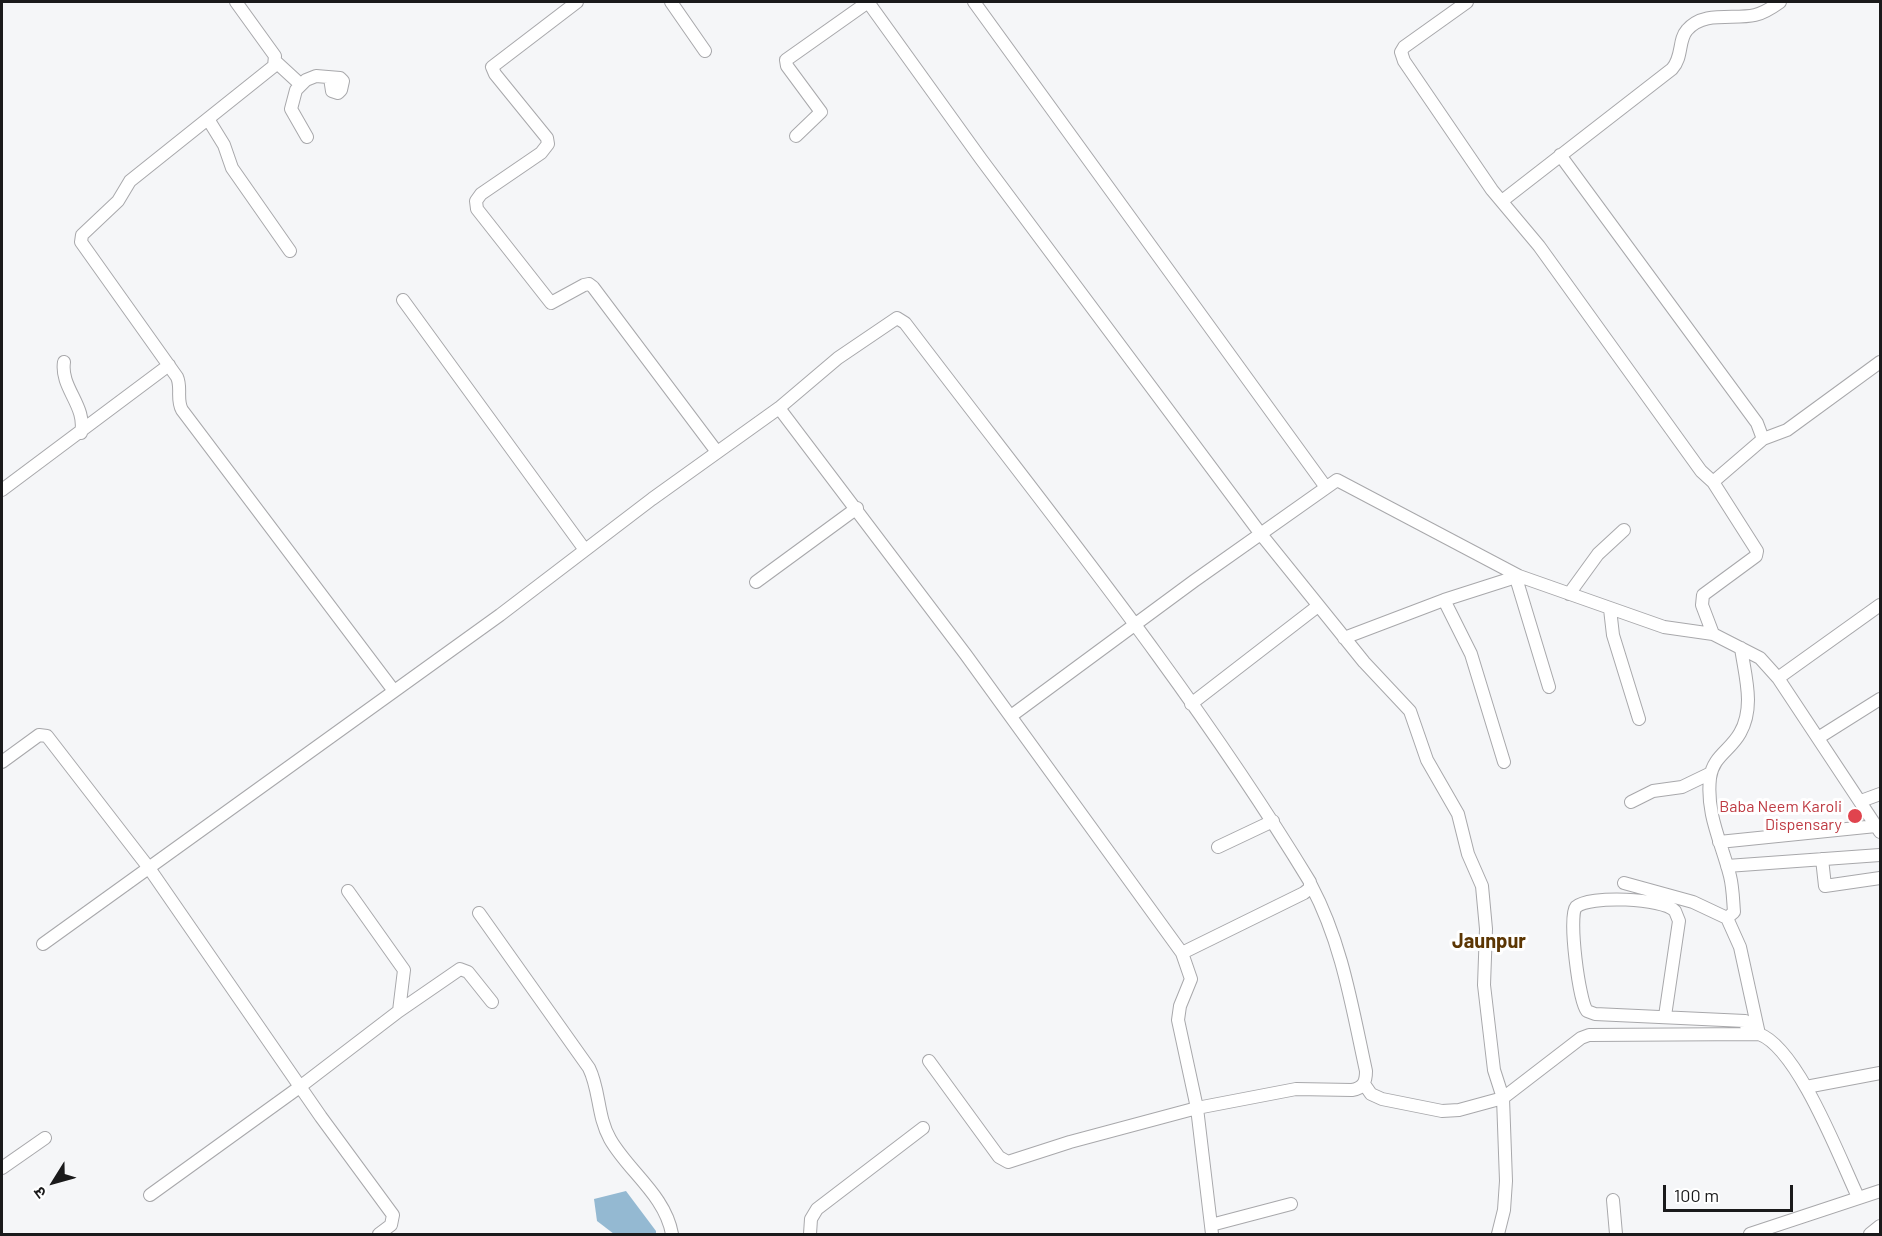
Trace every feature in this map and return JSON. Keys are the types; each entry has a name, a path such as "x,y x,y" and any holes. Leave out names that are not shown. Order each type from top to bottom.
{"street":[{"path":"236,2 275,56 272,69 130,180 124,194 82,235 81,239 83,247 179,380 178,402 182,410 394,691"},
{"path":"578,2 492,67 495,74 547,138 549,144 541,153 482,194 476,204 481,215 550,302 556,303 586,284 593,287 717,453"},
{"path":"671,2 705,51"},
{"path":"795,136 819,117 821,112 787,66 786,60 868,2 988,169 1260,533 1344,638 1408,707 1427,760 1458,814 1466,846 1482,886 1486,921 1484,985 1494,1070 1503,1098 1506,1181 1504,1210 1498,1234"},
{"path":"974,2 1325,486"},
{"path":"1467,2 1404,47 1401,56 1484,179 1539,246 1701,471 1713,482 1758,552 1702,596 1702,605 1713,634"},
{"path":"1502,201 1672,69 1679,59 1685,32 1692,26 1712,18 1754,16 1780,2"},
{"path":"275,61 300,84"},
{"path":"307,137 291,109 293,96 300,84 316,76 330,78"},
{"path":"208,119 224,146 231,168 290,251"},
{"path":"1560,155 1757,423 1763,439"},
{"path":"403,300 585,550"},
{"path":"43,944 394,691 779,408 838,358 893,320 901,319 1135,625 1273,821 1311,885 1331,926 1344,970 1366,1071 1364,1084"},
{"path":"64,362 64,378 83,419 81,433"},
{"path":"1713,482 1763,439 1787,430 1881,362"},
{"path":"2,490 169,365"},
{"path":"779,408 857,508 1011,716 1182,954 1191,979 1180,1006 1178,1020 1197,1108 1211,1230 1291,1204"},
{"path":"1011,716 1325,486 1338,480 1517,577 1664,627 1713,634 1760,658 1778,678 1862,801 1878,829 1719,842"},
{"path":"756,582 857,508"},
{"path":"1569,594 1598,554 1624,530"},
{"path":"1344,638 1444,600 1517,577"},
{"path":"1517,577 1549,687"},
{"path":"1444,600 1471,654 1504,762"},
{"path":"1778,678 1881,604"},
{"path":"1191,704 1318,606"},
{"path":"1610,609 1613,635 1639,719"},
{"path":"1727,918 1734,912 1733,889 1710,812 1711,773 1715,759 1740,734 1747,718 1748,698 1741,648"},
{"path":"1818,738 1881,699"},
{"path":"2,762 39,735 47,736 149,868 393,1215 391,1225 379,1234"},
{"path":"1631,802 1653,791 1682,787 1711,773"},
{"path":"1862,801 1881,794"},
{"path":"1218,848 1273,821"},
{"path":"1728,866 1881,855"},
{"path":"1822,859 1825,886 1881,878"},
{"path":"1623,883 1694,902 1727,918 1740,947 1754,1034"},
{"path":"1182,954 1304,893 1311,885"},
{"path":"348,891 404,970 399,1011"},
{"path":"1665,1016 1679,921 1675,910 1659,904 1633,901 1592,900 1577,906 1574,911 1573,928 1583,1007 1594,1014 1746,1022 1754,1034 1780,1050 1806,1087 1858,1197"},
{"path":"479,914 589,1068 594,1079 601,1119 609,1137 620,1156 660,1204 672,1234"},
{"path":"150,1195 301,1086 399,1011 462,969 468,972 492,1002"},
{"path":"1364,1084 1375,1096 1442,1111 1459,1110 1503,1098 1581,1038 1589,1035 1754,1034"},
{"path":"929,1061 1004,1161 1197,1108 1296,1089 1352,1090 1364,1084"},
{"path":"1806,1087 1881,1073"},
{"path":"810,1234 811,1219 817,1209 923,1128"},
{"path":"2,1168 45,1138"},
{"path":"1750,1234 1881,1191"},
{"path":"1613,1200 1616,1234"},
{"path":"1870,1234 1881,1226"}],"water":[{"path":"626,1191 656,1234 614,1234 597,1221 594,1199"}],"place":[{"name":"Baba Neem Karoli Dispensary","path":"1855,816"}],"district":[{"name":"Jaunpur","path":"1489,941"}]}
